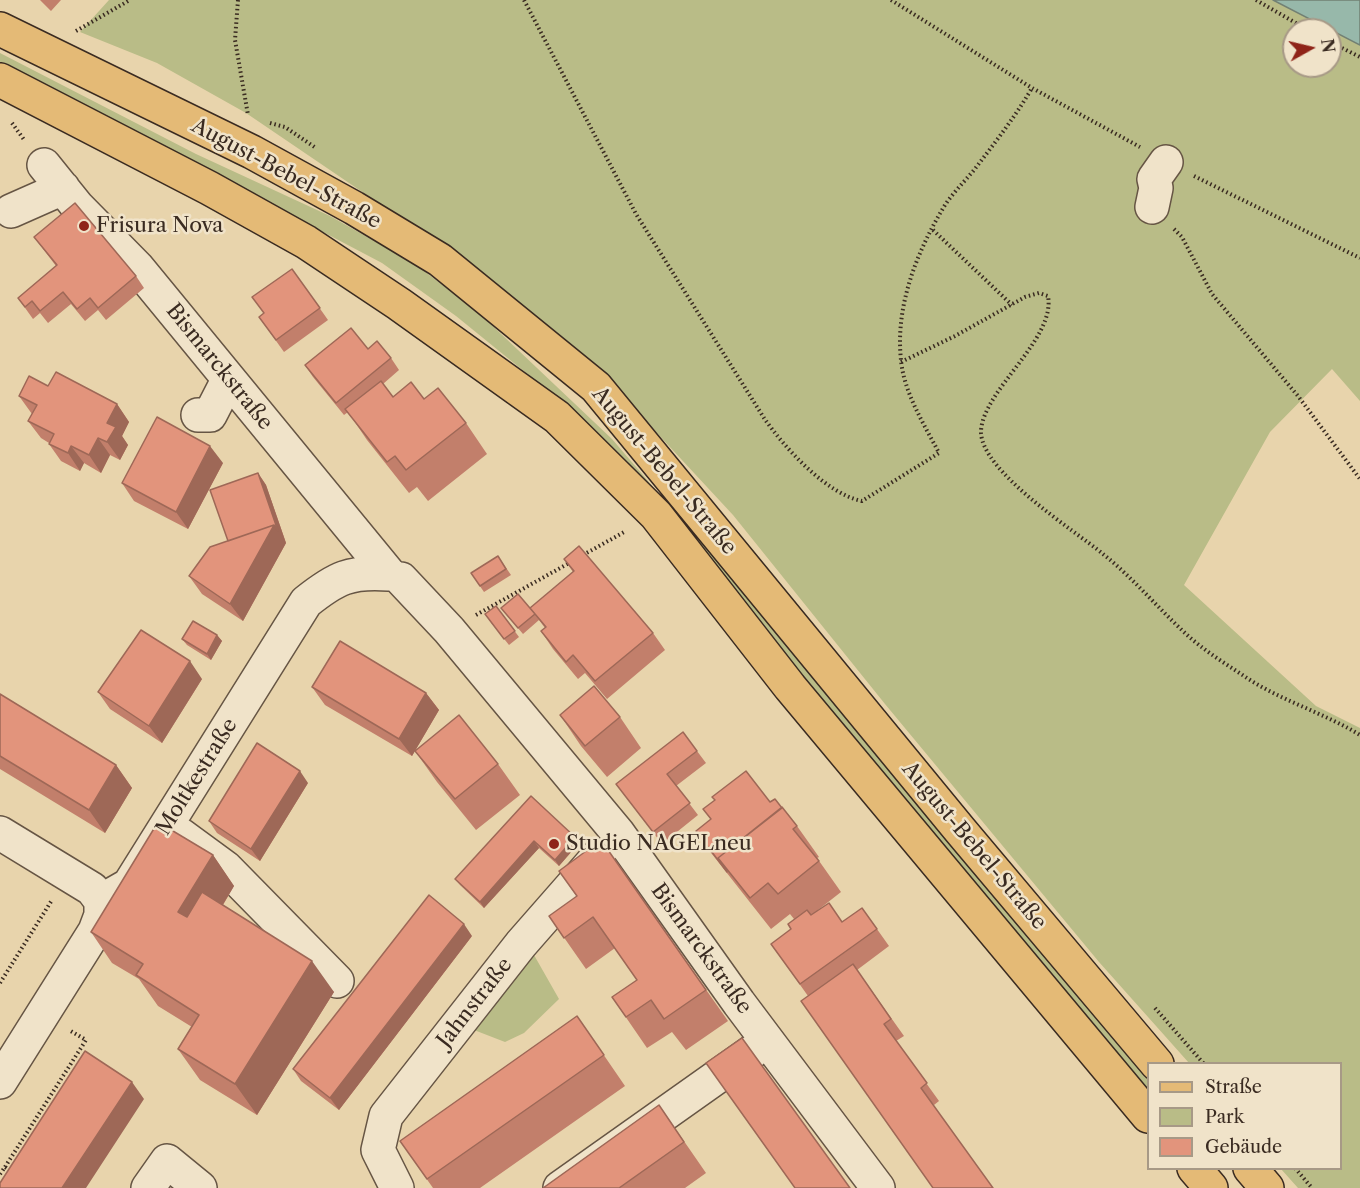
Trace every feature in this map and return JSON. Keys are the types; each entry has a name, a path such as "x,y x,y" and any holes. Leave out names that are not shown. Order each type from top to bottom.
{"main road":[{"name":"August-Bebel-Straße","path":"0,29 252,152 354,208 440,260 596,387 952,820 1155,1062"},
{"name":"August-Bebel-Straße","path":"0,80 306,242 399,304 557,417 656,515 797,696 1147,1114"},
{"path":"1196,1170 1211,1188"},
{"path":"1252,1170 1267,1188"}],"street":[{"path":"1152,207 1156,188 1154,179 1166,162"},
{"path":"11,211 54,177"},
{"name":"Bismarckstraße","path":"54,177 136,267 228,380 395,576 449,630 618,833 768,1041 878,1188"},
{"path":"198,415 210,415 228,380"},
{"name":"Moltkestraße","path":"100,901 129,885 306,602 333,580 361,572 395,576"},
{"path":"167,826 226,868 337,981"},
{"path":"0,833 92,889 100,901 101,915 95,931 0,1082"},
{"name":"Jahnstraße","path":"397,1188 378,1150 386,1116 521,944 618,833"},
{"path":"560,1188 768,1041"},
{"path":"148,1188 167,1161 200,1188"}],"path":[{"path":"54,57 78,29 130,0"},
{"path":"238,0 235,40 252,152"},
{"path":"524,0 636,214 764,418 784,447 810,470 855,500 868,500 939,453 915,406 901,362 901,324 907,288 919,254 945,204 998,138 1032,88"},
{"path":"891,0 1032,88 1166,162 1360,258"},
{"path":"1256,0 1287,18"},
{"path":"1342,48 1360,57"},
{"path":"7,117 54,177"},
{"path":"1152,207 1182,237 1212,294 1298,396 1360,479"},
{"path":"933,230 1012,305"},
{"path":"901,362 1039,292 1048,296 1050,307 1034,342 987,411 981,431 986,448 993,459 1018,488 1105,555 1187,635 1276,695 1338,721 1360,735"},
{"path":"449,630 656,515"},
{"path":"0,983 49,904 71,876"},
{"path":"0,1174 86,1040 44,1014"},
{"path":"5,1167 18,1176"},
{"path":"1297,1170 1312,1188"}],"green space":[{"path":"109,0 1360,0 1360,401 1332,369 1270,432 1184,585 1316,706 1360,728 1360,1188 1298,1188 1282,1170 1342,1170 1342,1062 1188,1062 1099,962 885,704 733,515 604,376 486,276 246,113 157,63 80,32"},
{"path":"0,53 196,154 330,216 415,264 480,314 612,439 733,580 1147,1078 1147,1092 569,412 536,381 456,316 382,263 0,62"},
{"path":"534,955 559,999 524,1033 505,1042 474,1030"}],"shaded area":[{"path":"1273,0 1360,0 1360,45 1342,36 1342,18 1308,18"}],"building":[{"path":"75,203 136,276 98,308 90,298 77,309 63,292 40,311 32,301 25,307 18,298 57,265 34,237"},
{"path":"292,269 320,308 276,340 259,317 264,313 252,297"},
{"path":"351,328 368,349 377,341 391,358 336,403 305,365"},
{"path":"56,372 117,404 107,423 116,427 107,442 98,438 89,455 71,446 68,453 49,444 54,434 28,421 37,405 19,396 29,376 48,386"},
{"path":"381,381 393,397 411,382 424,399 438,388 466,423 406,470 395,456 387,462 345,409"},
{"path":"157,417 210,446 176,512 122,483"},
{"path":"258,473 278,531 274,525 228,541 210,490"},
{"path":"274,525 230,604 189,576 210,547"},
{"path":"579,546 653,633 595,681 573,655 566,662 541,631 546,627 530,608 574,571 564,559"},
{"path":"498,556 506,569 480,586 471,573"},
{"path":"518,594 535,614 518,628 501,608"},
{"path":"496,606 515,631 504,639 485,614"},
{"path":"193,621 217,635 207,654 182,639"},
{"path":"141,630 190,661 149,726 98,692"},
{"path":"340,641 426,693 399,739 312,687"},
{"path":"594,686 620,717 585,746 560,715"},
{"path":"0,694 116,765 89,810 0,756"},
{"path":"459,715 498,764 455,799 415,751"},
{"path":"683,732 697,751 667,774 690,803 653,832 616,784"},
{"path":"257,743 300,771 251,849 209,821"},
{"path":"746,771 770,802 775,799 782,808 718,858 727,872 696,831 711,819 703,809 715,800 712,797"},
{"path":"531,796 575,837 555,860 534,841 480,902 455,879"},
{"path":"782,807 797,826 793,829 819,861 778,894 768,883 750,898 718,858"},
{"path":"158,822 213,855 178,912 187,917 202,892 312,961 235,1084 178,1049 199,1015 136,975 143,964 91,932"},
{"path":"601,840 706,990 664,1019 651,1000 626,1017 612,997 637,980 593,917 564,938 549,916 577,896 559,871"},
{"path":"429,895 464,924 330,1098 293,1069"},
{"path":"829,903 842,922 862,908 877,929 800,984 771,944 791,929 788,924 807,910 811,915"},
{"path":"853,964 891,1019 884,1024 927,1083 921,1088 993,1188 933,1188 801,1001"},
{"path":"577,1016 604,1055 427,1179 400,1141"},
{"path":"742,1038 850,1188 795,1188 706,1063"},
{"path":"85,1051 132,1082 62,1188 0,1188 0,1183"},
{"path":"659,1105 684,1142 619,1188 543,1188"}],"place":[{"name":"Frisura Nova","path":"84,226"},
{"name":"Studio NAGELneu","path":"554,844"}]}
